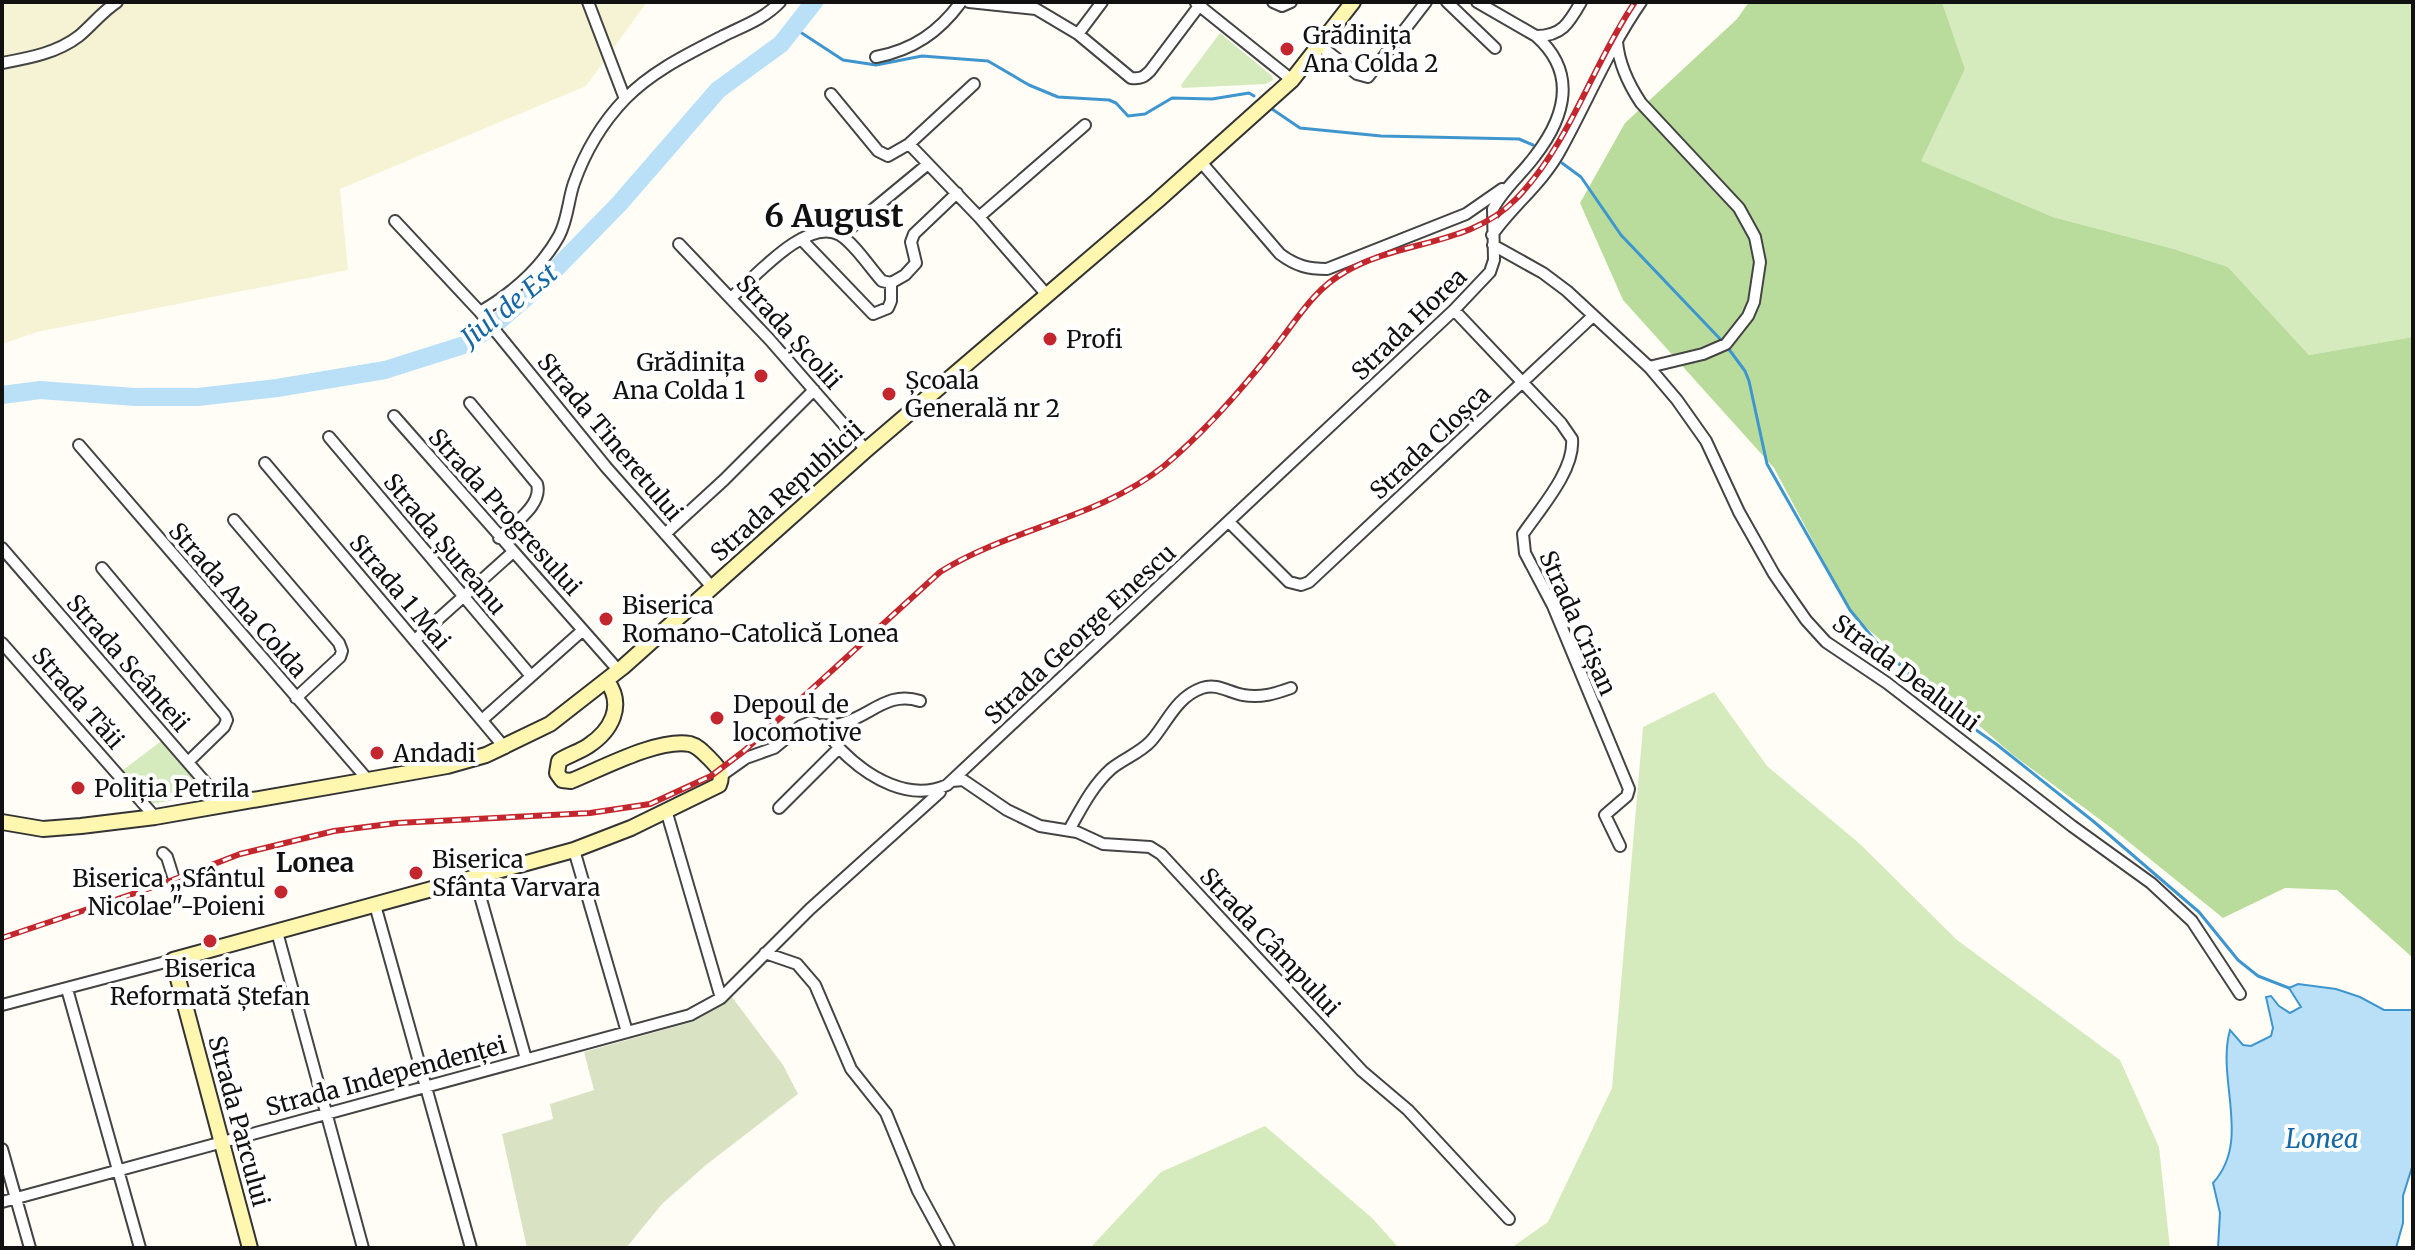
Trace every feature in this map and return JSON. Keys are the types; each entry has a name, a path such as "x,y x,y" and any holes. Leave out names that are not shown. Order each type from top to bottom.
{"main road":[{"name":"Strada Republicii","path":"2,822 30,828 60,829 155,817 447,766 505,748 564,714 619,671 866,450 1292,80 1353,2"},
{"path":"173,960 574,850 631,828 721,783 722,775 712,761 695,746 682,744 653,748 571,781 562,780 557,773 559,761 595,741 613,718 616,704 607,681"},
{"name":"Strada Parcului","path":"173,960 250,1248"}],"street":[{"path":"2,63 47,54 78,37 117,2"},
{"path":"588,2 625,99"},
{"path":"482,314 523,280 552,246 564,223 584,158 601,129 625,99 656,73 705,45 761,19 780,2"},
{"path":"876,57 899,53 923,41 948,20 961,2"},
{"path":"969,2 1036,9 1078,34 1131,78 1138,79 1150,71 1198,3 1292,80"},
{"path":"1078,34 1102,2"},
{"path":"1273,2 1282,6 1290,2"},
{"path":"1319,45 1357,74 1368,77 1426,2"},
{"path":"1447,2 1495,48"},
{"path":"1477,2 1536,36 1557,33 1569,24 1581,2"},
{"path":"1492,240 1561,150 1641,2"},
{"name":"Strada Horea","path":"1229,522 1454,310 1490,272 1493,209 1497,200 1538,153 1563,100 1563,73 1554,54 1536,36"},
{"path":"1617,42 1629,84 1641,103 1739,208 1755,237 1760,262 1754,302 1748,316 1724,344 1703,354 1649,367"},
{"path":"831,94 884,155 896,153 909,144 974,84"},
{"path":"979,217 1085,125"},
{"path":"909,144 979,217 1047,295"},
{"path":"1201,162 1280,254 1293,264 1309,269 1327,269 1466,214 1517,179"},
{"path":"842,235 928,164"},
{"path":"731,298 801,239 826,231 842,235 882,281 891,283 916,263 911,242 914,234 957,193"},
{"name":"Strada Tineretului","path":"395,221 482,314 597,455 712,587"},
{"path":"801,239 873,314 888,308 891,283"},
{"name":"Strada Dealului","path":"1492,240 1543,273 1649,367 1696,424 1717,461 1739,512 1774,574 1806,620 1826,642 1887,683 2151,883 2192,921 2240,994"},
{"name":"Strada Școlii","path":"679,244 866,450"},
{"name":"Strada Crișan","path":"1454,310 1561,423 1572,439 1571,456 1561,477 1523,534 1522,542 1571,647 1629,789 1627,796 1605,815 1620,846"},
{"name":"Strada Cloșca","path":"1229,522 1289,582 1295,586 1309,582 1593,316"},
{"path":"665,534 814,390"},
{"path":"470,403 537,484 539,491 535,502 499,538"},
{"name":"Strada Progresului","path":"394,416 619,671"},
{"name":"Strada Șureanu","path":"329,437 531,676"},
{"name":"Strada Ana Colda","path":"79,445 368,780"},
{"name":"Strada 1 Mai","path":"265,463 505,748"},
{"path":"234,520 339,643 342,651 340,657 296,698"},
{"name":"Strada George Enescu","path":"725,994 765,953 1229,522"},
{"name":"Strada Scânteii","path":"2,548 224,804"},
{"path":"415,640 513,552"},
{"path":"102,568 225,715 227,720 224,727 188,762"},
{"path":"482,720 583,630"},
{"name":"Strada Tăii","path":"2,643 155,817"},
{"path":"1069,830 1093,789 1110,770 1151,741 1178,704 1190,694 1203,687 1219,686 1240,694 1271,696 1291,688"},
{"path":"722,775 746,758 774,748 806,723 839,725 896,698 920,701"},
{"path":"820,725 839,748 866,771 907,791 932,792 952,780"},
{"path":"779,808 839,748"},
{"name":"Strada Câmpului","path":"952,780 963,780 1007,810 1054,830 1069,830 1103,844 1150,847 1161,854 1362,1071 1408,1110 1509,1219"},
{"path":"666,810 725,994"},
{"path":"574,850 627,1032"},
{"path":"163,853 173,876"},
{"path":"475,878 526,1059"},
{"path":"375,905 471,1248"},
{"path":"277,932 363,1248"},
{"path":"765,953 797,964 815,985 851,1069 886,1113 918,1191 949,1248"},
{"path":"2,1005 173,960"},
{"path":"67,989 140,1248"},
{"name":"Strada Independenței","path":"2,1202 690,1015 725,994"},
{"path":"2,1149 30,1248"}],"shaded area":[{"path":"2,2 647,2 586,86 340,189 348,270 37,332 2,344"}],"green space":[{"path":"1749,2 1942,2 1965,69 1921,161 2053,217 2174,249 2228,267 2309,355 2413,337 2413,958 2337,890 2285,888 2223,918 2114,830 2013,755 1853,616 1774,468 1623,300 1580,203 1625,123 1737,19"},
{"path":"1942,2 2413,2 2413,337 2309,355 2228,267 2174,249 2053,217 1920,161 1965,69"},
{"path":"1220,33 1273,80 1266,84 1182,88 1181,85"},
{"path":"1714,692 1767,766 1860,844 1957,940 2120,1060 2159,1147 2170,1248 1511,1248 1548,1222 1612,1088 1643,727"},
{"path":"164,739 211,794 151,804 123,770"},
{"path":"732,997 783,1065 798,1094 706,1165 662,1204 626,1248 527,1248 502,1134 553,1119 550,1104 594,1090 584,1052 692,1022"},
{"path":"1265,1126 1372,1218 1399,1248 1090,1248 1161,1172"}],"water":[{"name":"Lonea","path":"2298,984 2336,989 2384,1010 2413,1010 2413,1164 2403,1196 2403,1223 2396,1248 2218,1248 2220,1213 2213,1183 2224,1166 2230,1148 2232,1129 2227,1049 2230,1030 2243,1045 2251,1046 2271,1036 2273,1028 2266,997 2271,996 2290,1013 2301,1007 2289,988"}],"waterway":[{"name":"Jiul de Est","path":"2,395 40,390 135,397 198,397 385,370 464,345 492,327 536,289 619,204 718,90 781,44 814,2"},
{"path":"794,28 843,60 876,65 922,56 988,61 1029,85 1058,97 1109,100 1128,116 1145,114 1172,98 1212,99 1249,93 1254,96"},
{"path":"1272,109 1300,128 1381,136 1519,139 1533,145"},
{"path":"1562,163 1581,177 1621,235 1723,342"},
{"path":"1728,348 1749,381 1767,464 1850,610 1882,649 1905,669 1925,694 1996,744 2093,821 2199,912 2238,960 2258,976 2289,988"}],"railway":[{"path":"2,938 240,854 334,831 397,823 590,813 650,804 711,776 744,751 940,572 995,544 1111,499 1164,466 1225,407 1325,286 1366,262 1478,226 1516,199 1551,154 1635,2"}],"place":[{"name":"Grădinița Ana Colda 2","path":"1287,49"},
{"name":"Profi","path":"1050,339"},
{"name":"Grădinița Ana Colda 1","path":"761,376"},
{"name":"Școala Generală nr 2","path":"889,394"},
{"name":"Biserica Romano-Catolică Lonea","path":"606,619"},
{"name":"Depoul de locomotive","path":"717,718"},
{"name":"Andadi","path":"377,753"},
{"name":"Poliția Petrila","path":"78,788"},
{"name":"Biserica Sfânta Varvara","path":"416,873"},
{"name":"Biserica ,,Sfântul Nicolae\"-Poieni","path":"281,892"},
{"name":"Biserica Reformată Ștefan","path":"210,941"}],"district":[{"name":"6 August","path":"834,216"},
{"name":"Lonea","path":"315,862"}]}
